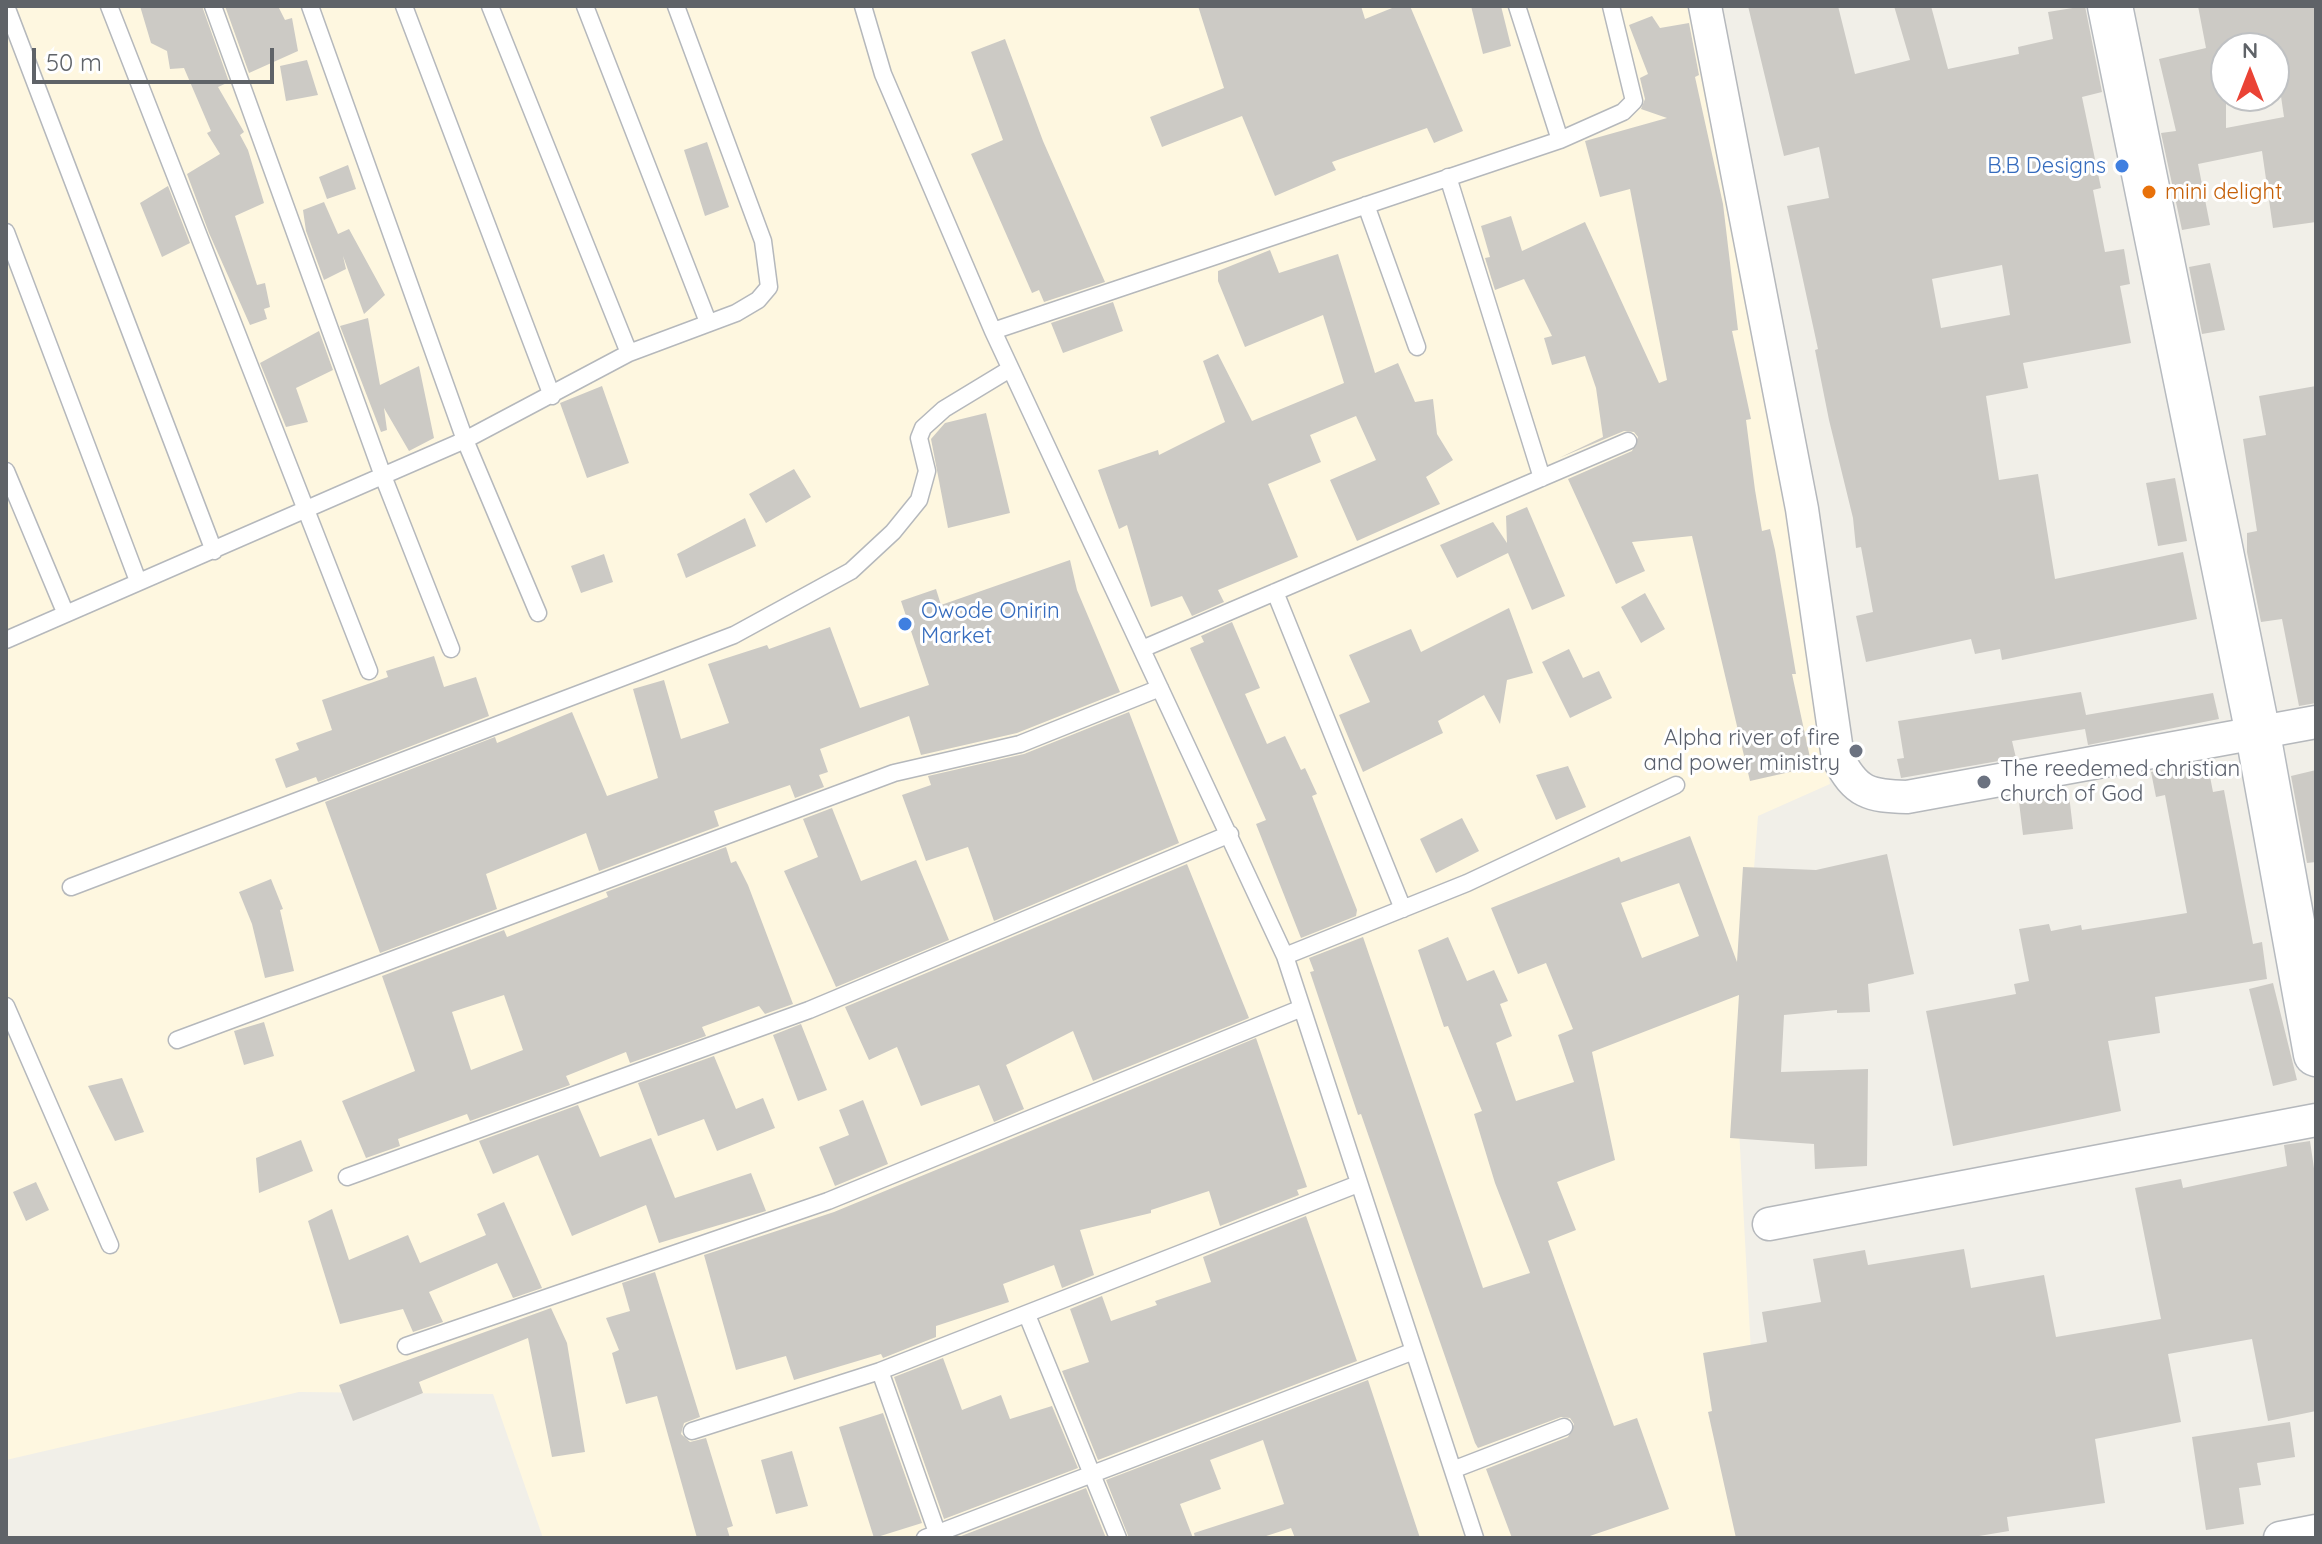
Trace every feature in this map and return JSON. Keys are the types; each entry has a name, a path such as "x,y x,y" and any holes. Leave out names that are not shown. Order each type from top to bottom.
{"street":[{"path":"1705,6 1802,509 1838,758 1849,780 1863,791 1881,796 1907,797 2316,722"},
{"path":"2110,6 2258,734 2316,1054"},
{"path":"1769,1224 2316,1120"},
{"path":"2280,1538 2316,1531"}],"lane":[{"path":"6,6 214,551"},
{"path":"109,6 369,671"},
{"path":"213,6 383,476 451,649"},
{"path":"310,6 465,440 538,613"},
{"path":"404,6 552,396"},
{"path":"490,6 629,353"},
{"path":"585,6 708,322"},
{"path":"6,640 465,440 629,353 758,300 769,287 763,241 676,6"},
{"path":"865,6 883,74 993,331 1285,956 1358,1184 1455,1469 1475,1538"},
{"path":"1517,6 1560,140"},
{"path":"993,331 1560,140 1623,112 1634,101 1611,6"},
{"path":"1448,177 1542,478"},
{"path":"1366,205 1417,347"},
{"path":"6,232 138,581"},
{"path":"71,887 734,635 851,571 893,532 919,500 927,471 919,438 923,428 944,409 1010,369"},
{"path":"1142,649 1628,441"},
{"path":"6,471 65,612"},
{"path":"1275,592 1403,909"},
{"path":"177,1040 894,773 1020,744 1160,688"},
{"path":"1285,956 1467,883 1676,785"},
{"path":"347,1177 809,1010 1230,834"},
{"path":"6,1006 110,1245"},
{"path":"406,1346 828,1201 1302,1008"},
{"path":"692,1431 880,1371 1358,1184"},
{"path":"1027,1315 1118,1538"},
{"path":"880,1371 934,1536 1414,1351"},
{"path":"1455,1469 1564,1427"}],"shaded area":[{"name":"Owode Onirin Market","path":"6,6 1704,6 1830,784 1758,816 1737,1092 1761,1538 543,1538 493,1394 299,1392 6,1460"}],"building":[{"path":"140,6 202,6 229,82 218,87 244,132 240,135 248,150 264,203 235,216 257,285 265,283 270,307 264,309 267,319 250,325 209,233 187,174 220,154 207,133 211,131 184,68 170,69 167,51 151,43"},
{"path":"225,6 278,6 285,20 292,18 298,51 249,73"},
{"path":"1198,6 1361,6 1365,19 1397,6 1410,6 1463,131 1434,143 1427,128 1332,162 1336,170 1275,196 1242,116 1162,147 1150,117 1224,88"},
{"path":"1471,6 1501,6 1511,46 1483,54"},
{"path":"1748,6 1838,6 1855,74 1910,60 1894,6 1931,6 1948,69 2019,54 2018,47 2053,39 2048,12 2085,6 2102,92 2082,97 2101,188 2093,190 2105,252 2124,249 2130,284 2120,286 2131,343 2023,363 2028,388 1986,396 1999,480 2038,474 2055,579 2183,552 2197,619 2002,660 2000,649 1975,654 1971,639 1866,662 1856,616 1873,612 1861,547 1856,548 1853,518 1829,420 1815,350 1818,349 1787,206 1829,198 1819,147 1784,156","holes":["2002,265 2010,315 1941,328 1932,279"]},
{"path":"2198,6 2316,6 2316,222 2273,228 2262,151 2198,164 2210,225 2182,230 2161,133 2176,131 2159,59 2206,48"},
{"path":"1652,16 1660,28 1689,23 1699,75 1695,77 1723,204 1738,330 1732,331 1751,419 1746,420 1755,490 1762,531 1770,529 1775,550 1796,674 1792,674 1812,767 1750,781 1692,536 1632,542 1645,571 1616,584 1568,479 1632,451 1638,437 1634,432 1624,431 1559,458 1603,437 1596,388 1585,356 1552,365 1544,338 1552,336 1524,279 1495,290 1485,258 1490,257 1481,226 1511,216 1522,251 1585,222 1659,383 1667,380 1630,189 1600,197 1585,141 1667,118 1641,109 1645,99 1640,78 1648,74 1629,25"},
{"path":"1005,39 1043,141 1105,282 1044,302 1039,290 1032,293 971,154 1003,140 971,52"},
{"path":"307,60 318,95 286,101 280,66"},
{"path":"707,142 729,207 705,216 684,150"},
{"path":"348,165 356,189 327,199 319,177"},
{"path":"168,186 190,243 162,257 140,203"},
{"path":"324,202 338,234 349,229 385,295 364,314 343,256 346,269 324,280 306,231 303,210"},
{"path":"1270,250 1279,273 1338,254 1375,373 1398,363 1415,402 1433,399 1437,434 1453,460 1426,477 1440,504 1357,541 1330,480 1376,460 1356,416 1310,435 1321,462 1268,484 1298,557 1218,590 1224,602 1192,616 1182,596 1151,607 1127,525 1119,529 1098,470 1158,450 1159,455 1225,422 1203,361 1218,354 1252,421 1344,383 1323,315 1245,347 1218,281 1218,271"},
{"path":"2210,263 2225,330 2202,334 2189,267"},
{"path":"1113,302 1123,331 1063,353 1051,323"},
{"path":"368,318 380,385 419,366 434,438 409,451 384,408 387,430 381,432 340,326"},
{"path":"319,331 333,370 296,388 308,422 286,427 260,363"},
{"path":"602,386 629,463 587,478 560,403"},
{"path":"2316,386 2316,703 2299,706 2282,619 2261,622 2247,552 2247,533 2257,531 2243,439 2266,435 2259,396"},
{"path":"986,413 1010,513 948,528 931,439 945,423"},
{"path":"794,469 811,497 766,523 749,494"},
{"path":"2175,478 2187,541 2158,546 2146,483"},
{"path":"1527,507 1565,596 1532,610 1508,553 1457,578 1440,545 1493,522 1507,543 1506,516"},
{"path":"745,518 756,546 686,578 677,554"},
{"path":"604,554 613,582 581,593 571,566"},
{"path":"1070,560 1077,590 1120,692 1017,733 921,755 909,716 820,749 828,772 819,775 824,787 795,798 790,785 714,811 719,826 599,871 586,833 486,874 497,909 380,953 325,802 495,737 497,743 572,712 607,796 658,778 633,689 664,680 681,739 729,723 708,664 767,645 769,649 830,627 860,708 929,685 901,601 936,589 941,605"},
{"path":"1645,593 1665,629 1641,643 1621,607"},
{"path":"1509,608 1533,673 1507,680 1500,724 1484,695 1438,721 1443,733 1363,772 1339,715 1370,702 1349,655 1411,629 1421,652"},
{"path":"1232,622 1260,688 1245,694 1267,744 1285,736 1301,770 1305,768 1317,794 1312,796 1357,910 1356,916 1301,938 1256,824 1266,820 1190,648 1204,642 1201,636"},
{"path":"1569,649 1583,678 1599,671 1612,698 1570,718 1542,662"},
{"path":"434,656 444,687 476,677 489,716 318,782 316,777 286,788 275,759 299,750 296,743 332,730 322,700 388,677 386,671"},
{"path":"2081,692 2086,715 2213,693 2219,719 2088,745 2085,729 2012,741 2016,758 1901,778 1897,759 1904,758 1898,721"},
{"path":"1129,712 1179,843 994,921 968,847 926,861 902,795 931,785 928,776 1024,754"},
{"path":"2207,761 2213,792 2224,790 2253,944 2262,942 2267,979 2155,997 2160,1033 2108,1041 2121,1111 1953,1146 1926,1011 2016,994 2014,984 2029,981 2019,929 2049,924 2051,931 2081,925 2082,930 2187,913 2165,795 2156,797 2151,772"},
{"path":"1568,766 1586,807 1556,820 1536,775"},
{"path":"2316,770 2316,862 2307,863 2291,776"},
{"path":"2069,795 2073,829 2023,835 2019,802"},
{"path":"832,808 861,881 916,860 949,940 836,987 784,871 818,857 803,819"},
{"path":"1462,818 1479,851 1436,873 1420,839"},
{"path":"1690,836 1737,962 1743,867 1816,870 1887,854 1914,974 1868,984 1870,1012 1837,1013 1837,1010 1784,1015 1781,1072 1868,1069 1867,1166 1815,1169 1814,1144 1730,1138 1739,995 1592,1052 1615,1160 1557,1182 1576,1230 1548,1241 1614,1426 1637,1418 1669,1509 1584,1538 1512,1538 1486,1469 1568,1437 1574,1424 1570,1418 1561,1417 1478,1448 1475,1443 1361,1114 1358,1115 1310,972 1314,971 1309,958 1363,937 1483,1288 1530,1273 1495,1183 1474,1114 1482,1111 1448,1026 1444,1027 1418,950 1448,937 1467,981 1494,970 1508,1001 1500,1004 1512,1036 1496,1043 1516,1101 1574,1082 1558,1035 1573,1029 1546,963 1518,974 1491,908 1619,857 1621,862","holes":["1679,883 1699,936 1642,958 1621,903"]},
{"path":"726,847 731,863 736,861 748,885 793,1004 765,1014 759,1006 702,1027 706,1036 630,1063 626,1052 566,1076 570,1085 470,1121 467,1114 398,1139 400,1146 366,1158 342,1101 415,1071 382,976 504,930 507,937 608,897 606,892","holes":["504,995 523,1050 471,1070 452,1012"]},
{"path":"1187,864 1249,1018 1093,1081 1073,1031 1006,1065 1024,1109 994,1122 979,1085 921,1106 897,1047 869,1060 845,1007"},
{"path":"271,879 283,909 280,910 294,971 265,978 252,924 239,892"},
{"path":"2273,983 2297,1080 2273,1086 2249,989"},
{"path":"264,1022 274,1056 244,1065 234,1031"},
{"path":"801,1024 827,1090 798,1101 773,1035"},
{"path":"1256,1038 1307,1187 1297,1190 1299,1195 1220,1226 1209,1191 1151,1210 1151,1213 1080,1230 1094,1275 1062,1288 1054,1265 1003,1284 1009,1302 936,1326 936,1337 883,1358 881,1354 794,1380 786,1356 736,1370 704,1255 834,1212"},
{"path":"714,1056 736,1109 763,1098 775,1128 717,1151 704,1119 658,1136 638,1083"},
{"path":"122,1078 144,1132 115,1141 88,1086"},
{"path":"863,1100 888,1164 835,1186 819,1147 849,1135 839,1110"},
{"path":"578,1105 600,1157 651,1138 675,1198 751,1173 766,1211 659,1243 646,1205 572,1236 538,1155 493,1174 479,1141"},
{"path":"301,1140 313,1171 259,1193 256,1158"},
{"path":"2310,1141 2316,1182 2316,1411 2268,1421 2252,1339 2168,1354 2181,1422 2095,1439 2105,1503 2007,1517 2009,1531 1967,1538 1736,1538 1708,1412 1712,1411 1703,1353 1767,1342 1762,1312 1821,1302 1813,1259 1865,1250 1868,1265 1964,1249 1971,1288 2044,1275 2056,1337 2161,1319 2135,1188 2181,1179 2183,1188 2287,1166 2284,1145"},
{"path":"36,1182 49,1210 26,1221 13,1192"},
{"path":"504,1202 542,1288 513,1298 497,1263 429,1292 443,1322 413,1332 403,1309 340,1324 308,1221 332,1209 349,1260 408,1235 420,1263 486,1235 477,1214"},
{"path":"1306,1216 1357,1361 1098,1460 1062,1371 1089,1362 1070,1309 1102,1296 1111,1321 1157,1305 1155,1301 1211,1282 1203,1257"},
{"path":"655,1272 700,1417 684,1423 681,1434 690,1442 706,1438 733,1526 727,1528 730,1538 697,1538 657,1396 626,1404 612,1353 619,1350 606,1318 630,1311 622,1283"},
{"path":"551,1308 567,1343 585,1452 552,1457 528,1338 419,1382 423,1393 353,1421 339,1385"},
{"path":"943,1358 962,1410 1001,1395 1010,1419 1052,1406 1078,1468 944,1519 894,1377"},
{"path":"1368,1380 1420,1538 1295,1538 1291,1528 1260,1538 1195,1538 1194,1533 1284,1504 1263,1440 1210,1460 1221,1489 1180,1504 1193,1538 1129,1538 1106,1480"},
{"path":"883,1413 922,1523 874,1538 839,1427"},
{"path":"2290,1422 2295,1457 2257,1463 2261,1485 2239,1488 2244,1524 2206,1530 2192,1437"},
{"path":"792,1451 808,1506 776,1514 761,1460"},
{"path":"1086,1488 1106,1538 956,1538"}],"place":[{"name":"B.B Designs","path":"2122,166"},
{"name":"mini delight","path":"2149,192"},
{"name":"Owode Onirin Market","path":"905,624"},
{"name":"Alpha river of fire and power ministry","path":"1856,751"},
{"name":"The reedemed christian church of God","path":"1984,782"}]}
